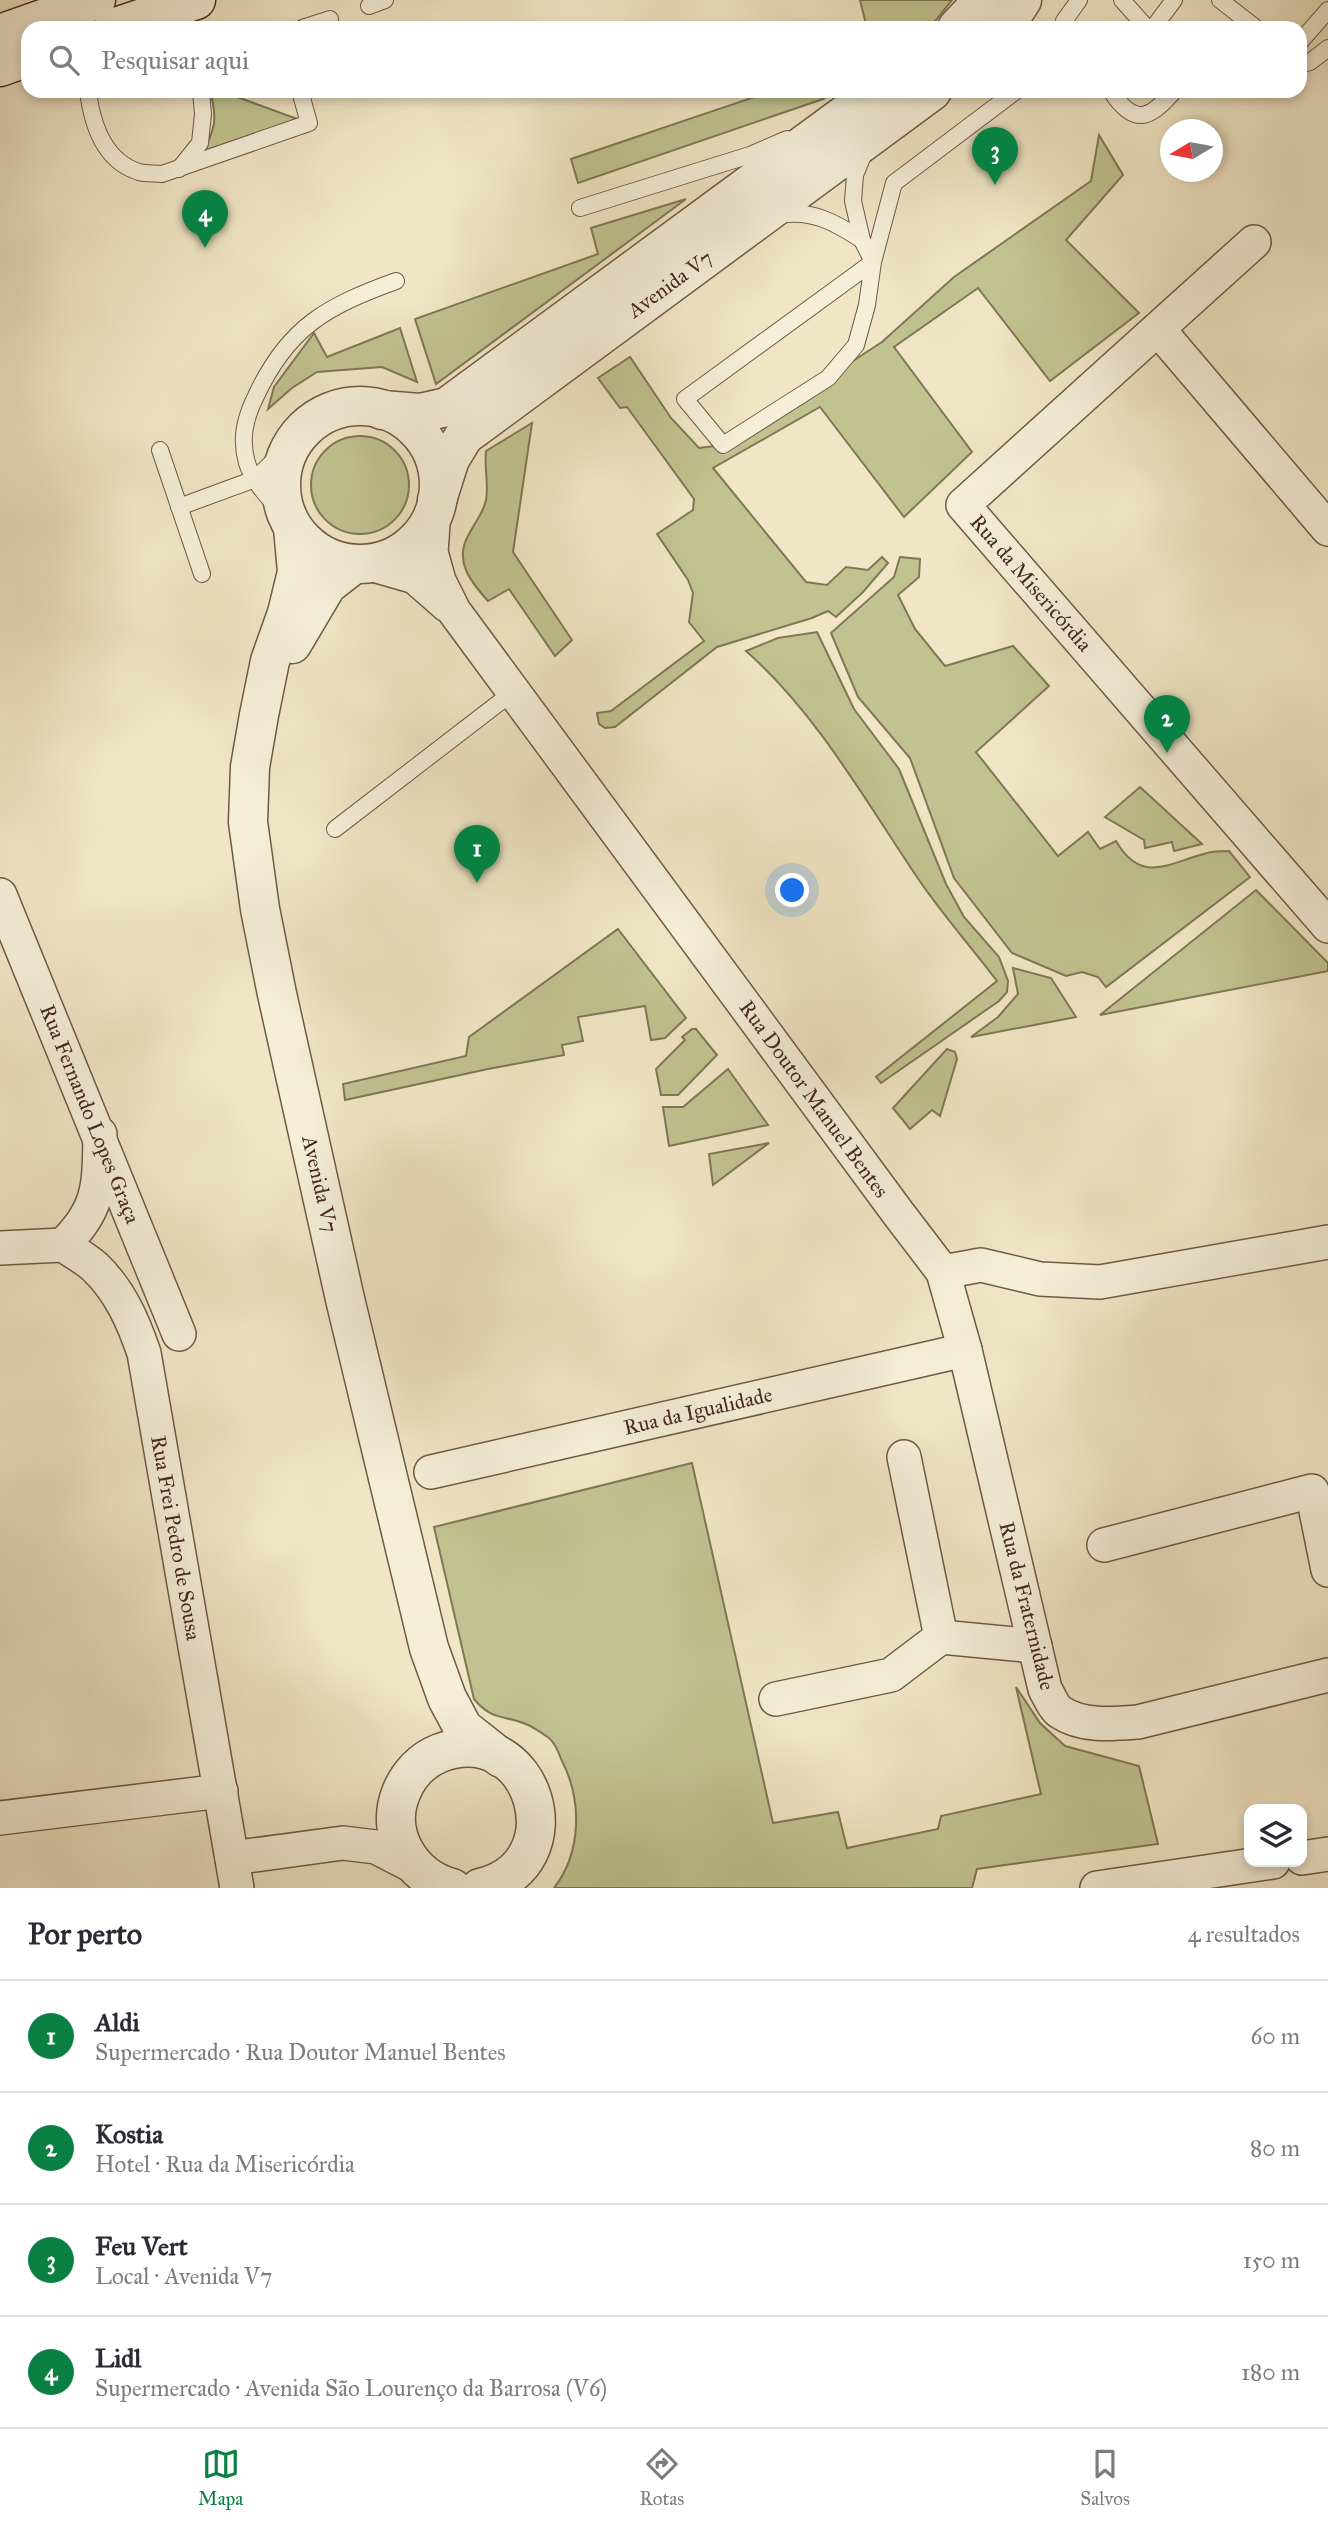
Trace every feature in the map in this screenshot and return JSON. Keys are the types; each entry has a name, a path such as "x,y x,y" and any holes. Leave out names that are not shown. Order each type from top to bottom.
{"street":[{"path":"79,21 196,0"},
{"path":"964,21 980,0"},
{"path":"1008,21 1022,0"},
{"path":"0,34 21,33"},
{"path":"0,67 21,35"},
{"name":"Avenida V7","path":"382,410 420,413 447,407 872,109 909,98"},
{"name":"Avenida V7","path":"435,505 450,459 464,436 758,220 872,109"},
{"name":"Rua da Misericórdia","path":"1254,242 963,505 1328,926"},
{"path":"1157,329 1328,529"},
{"path":"366,406 382,410 411,425 426,444 436,467 438,483 431,552 439,581 454,611 415,577 337,561 308,545 291,523 281,486 282,470 295,440 306,427 334,410 366,406"},
{"path":"362,564 386,560 408,548 425,530 435,505"},
{"name":"Avenida V7","path":"291,523 297,572 287,613 270,661 250,767 248,822 260,909 342,1286 429,1648 447,1698 463,1728 517,1770 533,1795 536,1825 533,1839"},
{"name":"Avenida V7","path":"258,715 307,617 327,585 362,564"},
{"name":"Rua Doutor Manuel Bentes","path":"454,611 943,1272"},
{"name":"Rua Fernando Lopes Graça","path":"0,895 180,1334"},
{"path":"0,1248 63,1245 81,1228 94,1205 99,1177 100,1135"},
{"path":"943,1272 981,1265 1040,1279 1100,1282 1328,1242"},
{"name":"Rua Frei Pedro de Sousa","path":"63,1245 95,1267 120,1298 133,1321 144,1353 234,1873"},
{"name":"Rua da Fraternidade","path":"943,1272 965,1350 1045,1689 1059,1712 1086,1721 1110,1724 1138,1722 1328,1675"},
{"name":"Rua da Igualidade","path":"431,1472 965,1350"},
{"path":"904,1457 941,1637"},
{"path":"1104,1545 1320,1489 1328,1570"},
{"path":"776,1699 891,1675 941,1637 1035,1646"},
{"name":"Avenida V7","path":"406,1785 427,1744 434,1712 429,1648"},
{"path":"234,1873 343,1843 371,1829 423,1762 450,1750 480,1749 501,1758"},
{"path":"406,1785 396,1828 406,1856 437,1882"},
{"path":"0,1818 221,1791"},
{"path":"480,1888 496,1883 520,1865 533,1839"},
{"path":"515,1888 533,1839"},
{"path":"343,1843 376,1847 437,1882"},
{"path":"1307,1857 1328,1854"},
{"path":"1097,1888 1244,1866"}],"lane":[{"path":"369,6 385,0"},
{"path":"1064,21 1079,0"},
{"path":"1122,0 1141,21"},
{"path":"1158,21 1174,0"},
{"path":"1220,0 1247,21"},
{"path":"1307,35 1328,10"},
{"path":"324,21 330,19"},
{"path":"1307,63 1328,48"},
{"path":"89,98 91,114 102,141 118,161 140,172 162,174 309,124 302,98"},
{"path":"179,169 200,143 202,98"},
{"path":"873,262 685,399 723,445 828,378 856,345 867,305 873,262 894,183 1007,98"},
{"path":"1116,98 1122,107 1135,115 1158,110 1168,98"},
{"path":"580,208 750,155 872,109"},
{"path":"872,109 865,149 855,175 853,201 862,240 873,262"},
{"path":"758,220 797,212 838,224 862,240"},
{"path":"291,523 265,494 247,464 242,436 253,402 269,368 296,334 322,314 358,295 396,281"},
{"path":"179,507 255,479 295,440"},
{"path":"160,450 202,574"},
{"path":"335,829 513,692"}],"green space":[{"path":"860,0 952,0 934,21 865,21"},
{"path":"212,98 240,98 300,120 201,155 214,124"},
{"path":"751,98 824,98 578,183 571,159"},
{"path":"1099,135 1123,175 1066,240 1139,313 1050,381 978,288 894,347 972,452 904,517 820,407 713,468 806,582 827,585 846,567 868,570 882,557 888,563 863,592 836,617 828,611 717,647 615,727 605,728 599,724 597,713 611,711 704,641 689,622 693,593 688,580 657,534 693,510 694,499 627,407 620,408 598,378 630,357 671,418 699,448 723,445 882,342 954,277 1091,181"},
{"path":"686,199 436,384 415,319 598,254 591,228"},
{"path":"400,328 417,382 382,367 317,372 292,388 268,409 274,387 314,333 327,357"},
{"path":"532,423 513,552 572,640 555,656 509,589 488,601 470,579 463,562 465,544 486,500 486,451"},
{"path":"360,436 387,444 401,458 409,485 401,512 387,526 360,534 333,526 319,512 311,485 319,458 333,444"},
{"path":"900,557 920,559 919,577 898,595 915,629 945,666 1013,646 1049,686 976,752 1058,856 1088,832 1100,849 1116,841 1126,855 1146,867 1169,865 1212,852 1229,851 1250,877 1106,987 1098,977 1082,972 1066,976 1012,953 954,878 910,758 858,697 831,633 894,577"},
{"path":"817,632 854,709 899,769 946,884 964,917 999,957 1008,981 1007,992 999,1001 881,1083 876,1077 997,981 923,885 816,727 771,675 746,651 778,638"},
{"path":"1140,787 1202,844 1174,851 1172,842 1145,848 1144,840 1105,817"},
{"path":"1256,890 1328,963 1328,971 1100,1015"},
{"path":"618,929 686,1018 665,1038 651,1040 645,1006 578,1017 583,1041 562,1045 564,1055 345,1100 343,1084 466,1056 469,1037"},
{"path":"1013,968 1051,978 1076,1017 971,1037 998,1017 1018,994"},
{"path":"696,1029 717,1055 678,1095 661,1095 656,1069 685,1040 682,1037"},
{"path":"947,1049 955,1052 957,1059 940,1116 932,1110 910,1129 893,1108"},
{"path":"728,1069 768,1125 669,1146 663,1107 683,1107"},
{"path":"769,1143 713,1185 709,1154"},
{"path":"692,1463 773,1823 838,1812 847,1848 938,1829 941,1816 1041,1794 1016,1687 1040,1723 1065,1746 1139,1766 1158,1844 977,1869 972,1888 554,1888 570,1858 574,1842 576,1809 569,1776 557,1748 549,1738 526,1724 486,1711 474,1699 434,1527"}],"place":[{"name":"Feu Vert","path":"995,185"},
{"name":"Lidl","path":"205,248"},
{"name":"Kostia","path":"1167,753"},
{"name":"Aldi","path":"477,883"}]}
